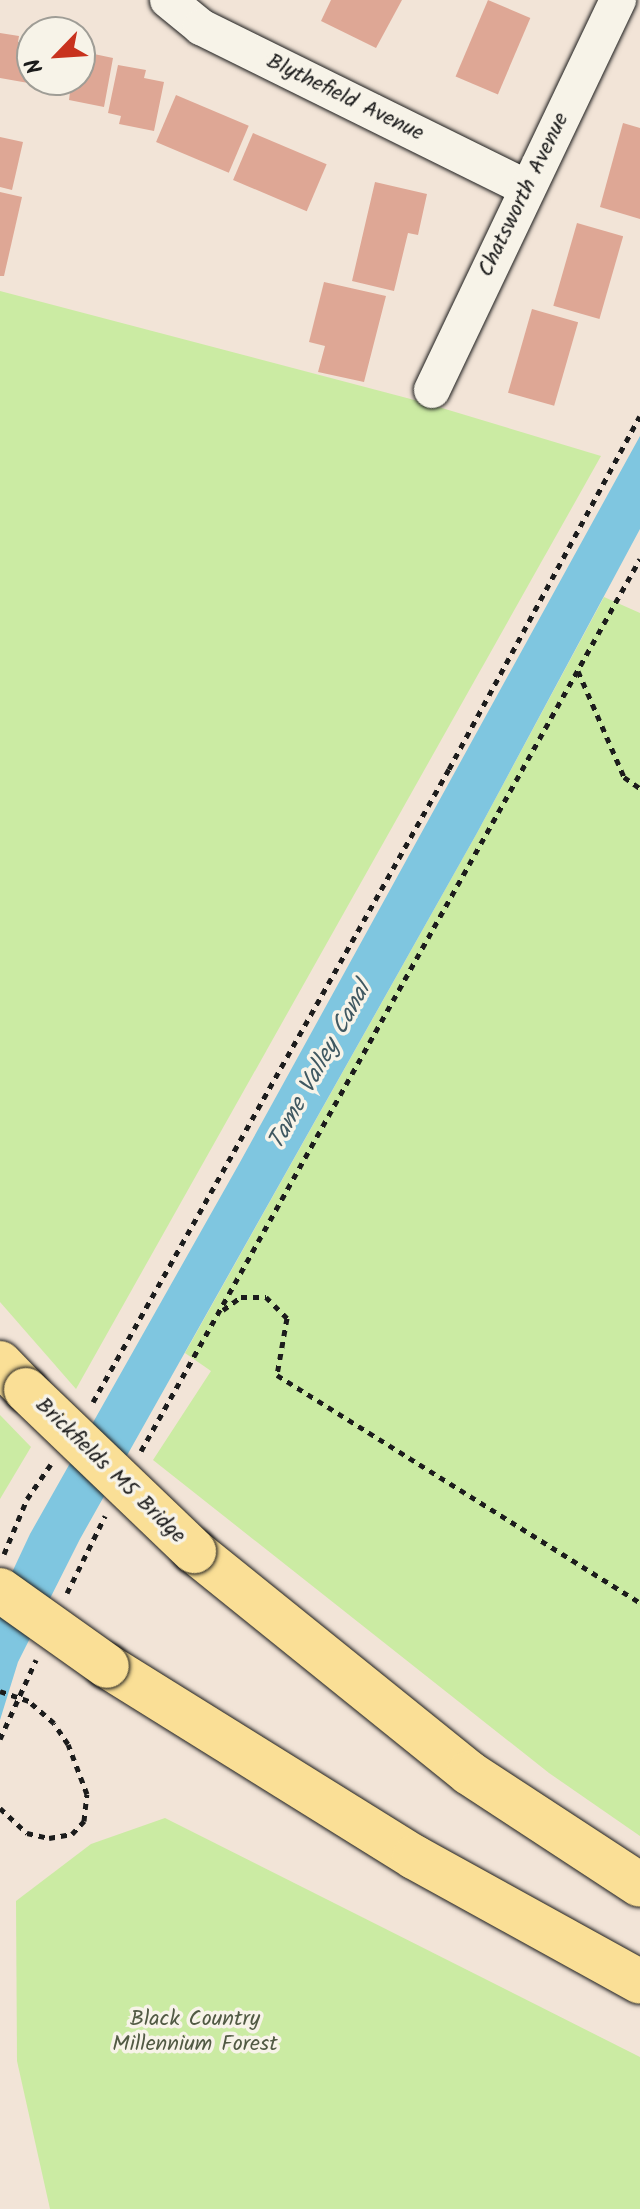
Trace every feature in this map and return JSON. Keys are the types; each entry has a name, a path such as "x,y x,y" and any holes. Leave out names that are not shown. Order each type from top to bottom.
{"highway":[{"name":"Brickfields M5 Bridge","path":"13,1376 194,1551 469,1773 640,1885"},
{"path":"0,1590 107,1666 414,1857 640,1982"}],"street":[{"name":"Blythefield Avenue","path":"168,0 201,27 527,188"},
{"name":"Chatsworth Avenue","path":"432,390 618,0"}],"path":[{"path":"84,1415 109,1379 449,769 640,416"},
{"path":"640,559 219,1313 241,1297 266,1297 287,1318 277,1375 640,1603"},
{"path":"578,670 624,777 640,788"},
{"path":"0,1562 27,1499 60,1451"},
{"path":"0,1691 29,1701 54,1723 68,1744 87,1794 84,1821 72,1834 49,1838 27,1833 0,1808"},
{"path":"0,1739 9,1717"}],"green space":[{"path":"0,291 422,402 601,456 76,1389 0,1302"},
{"path":"604,597 640,613 640,1836 549,1773 153,1460 211,1371 185,1353 477,833"},
{"path":"0,1415 31,1447 0,1499"},
{"name":"Black Country Millennium Forest","path":"165,1818 640,2057 640,2209 50,2209 17,2061 16,1901 91,1844"}],"water":[{"name":"Tame Valley Canal","path":"640,436 640,529 477,833 80,1539 18,1662 0,1720 0,1598 30,1534 239,1164"}],"building":[{"path":"331,0 402,0 376,48 321,21"},
{"path":"488,0 530,18 498,94 456,76"},
{"path":"0,33 16,36 16,81 0,78"},
{"path":"96,54 113,58 104,107 69,100 70,96 96,96"},
{"path":"118,65 146,70 144,78 164,82 154,131 119,124 121,116 108,113"},
{"path":"176,95 249,126 229,173 156,142"},
{"path":"623,123 640,128 640,219 600,207"},
{"path":"253,133 327,164 307,211 233,180"},
{"path":"0,137 23,142 12,190 0,187"},
{"path":"375,182 427,194 418,235 408,233 394,291 352,281"},
{"path":"0,192 22,197 4,276 0,276"},
{"path":"577,223 623,236 599,319 553,306"},
{"path":"324,282 386,296 364,382 318,372 325,346 309,342"},
{"path":"532,309 578,322 554,406 508,393"}]}
